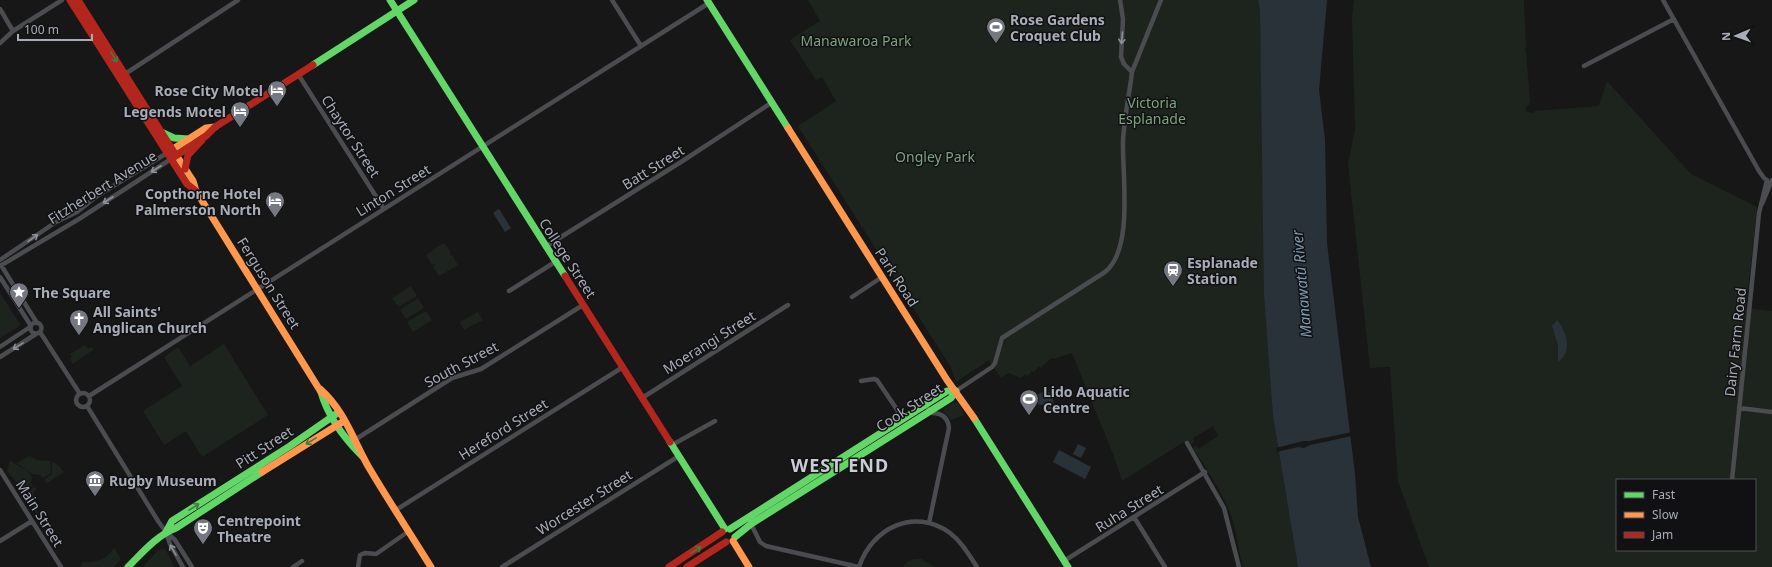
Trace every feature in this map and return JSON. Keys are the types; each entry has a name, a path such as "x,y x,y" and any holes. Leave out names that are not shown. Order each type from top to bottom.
{"main road":[{"name":"Ferguson Street","path":"70,0 172,154 193,181 196,191 257,290 320,389 329,397 339,412 353,442 431,567"},
{"name":"Ferguson Street","path":"78,0 161,132 187,184 196,191"},
{"name":"College Street","path":"390,0 545,247 726,530"},
{"name":"Fitzherbert Avenue","path":"172,154 203,139 210,134 215,127 370,30 414,0"},
{"name":"Park Road","path":"708,2 1066,564"},
{"name":"Fitzherbert Avenue","path":"172,154 189,139 206,128 215,127"},
{"path":"161,132 174,138 189,139"},
{"path":"185,169 188,155 203,139"},
{"name":"Ferguson Street","path":"320,389 322,399 332,417 337,425 353,442"},
{"name":"Cook Street","path":"842,462 927,408 947,391 956,391"},
{"name":"Cook Street","path":"687,567 731,540 754,520 904,420 927,408"},
{"name":"Pitt Street","path":"128,567 166,532 176,528 339,412"},
{"name":"Pitt Street","path":"241,481 344,421"},
{"name":"Cook Street","path":"668,567 726,530 754,520"},
{"path":"731,540 735,533 726,530 722,538 731,540 749,567"}],"street":[{"path":"0,43 14,31 62,0"},
{"path":"125,74 238,0"},
{"path":"612,0 641,46"},
{"path":"1120,0 1123,19 1121,57 1124,64 1132,72"},
{"path":"956,391 995,363 1002,338 1106,272 1113,264 1121,241 1123,228 1123,139 1132,72 1161,0"},
{"path":"1663,0 1759,171 1764,178 1770,180"},
{"name":"Linton Street","path":"89,396 483,147 708,2"},
{"path":"0,9 14,31"},
{"path":"1584,66 1674,19"},
{"name":"Chaytor Street","path":"298,74 384,209"},
{"name":"Batt Street","path":"545,247 681,162 771,103"},
{"name":"Fitzherbert Avenue","path":"0,260 56,222 77,212 90,201 172,154"},
{"name":"Fitzherbert Avenue","path":"1,265 95,209 172,154"},
{"name":"Dairy Farm Road","path":"1732,479 1761,207 1770,180"},
{"path":"90,201 95,209"},
{"path":"509,292 555,262"},
{"path":"0,357 38,333 41,327 1,265"},
{"path":"0,277 31,326 31,331 38,333 80,394"},
{"path":"852,297 882,277"},
{"name":"South Street","path":"353,442 452,378 480,369 583,305"},
{"name":"Moerangi Street","path":"642,398 788,305"},
{"path":"0,347 34,323 37,323"},
{"name":"Hereford Street","path":"396,510 622,367"},
{"path":"861,381 877,380 904,420"},
{"path":"80,394 84,393 89,396 90,402 87,406"},
{"path":"80,394 77,397 78,403 81,406 87,406"},
{"path":"87,406 166,532 170,544 183,567"},
{"path":"927,408 932,413 944,416 948,422 949,428 929,523"},
{"path":"1739,408 1772,412"},
{"path":"672,445 715,421"},
{"path":"1187,443 1205,472 1224,508 1239,567"},
{"name":"Worcester Street","path":"502,567 678,456"},
{"name":"Main Street","path":"0,470 61,567"},
{"name":"Ruha Street","path":"1066,564 1134,517 1205,472"},
{"path":"1134,517 1165,567"},
{"path":"754,520 760,542 766,546 859,567 868,547 882,532 905,523 929,523 944,529 956,538 977,567"},
{"path":"0,541 32,521"},
{"path":"358,567 360,555 365,553 376,554 409,531"},
{"path":"166,532 175,540 192,567"},
{"path":"293,567 302,561"}],"green space":[{"path":"808,0 1258,0 1260,11 1264,210 1273,416 1298,567 1243,567 1231,515 1214,481 1193,448 1196,446 1199,449 1218,436 1213,426 1193,438 1194,442 1191,444 1186,441 1122,481 1115,459 1072,353 1053,359 1052,358 1040,368 1039,366 1034,372 1032,371 1027,376 1025,375 1020,378 1009,373 1001,378 989,360 956,382 950,366 798,126 836,101 822,77 816,80 790,40 820,21"},
{"path":"1354,0 1524,0 1525,50 1530,102 1526,108 1526,112 1533,113 1535,111 1599,106 1607,81 1691,174 1757,207 1746,308 1772,311 1772,567 1429,567 1398,481 1390,367 1370,368 1348,164 1355,129 1352,17"},
{"path":"442,244 445,244 451,253 449,254 452,255 458,265 439,276 433,267 435,265 434,263 432,265 426,255"},
{"path":"411,286 417,296 398,307 392,298"},
{"path":"0,293 20,324 18,327 0,338"},
{"path":"418,298 424,308 406,319 400,310"},
{"path":"426,311 432,320 413,332 407,322"},
{"path":"478,312 483,320 464,330 460,322"},
{"path":"224,344 268,415 202,457 186,431 164,445 143,411 182,386 164,357 178,347 190,366"},
{"path":"85,345 88,349 92,347 93,350 73,364 70,354"},
{"path":"956,402 960,405 964,415 951,420 942,410"},
{"path":"29,456 37,460 50,461 51,473 43,478 40,475 32,474 17,463"},
{"path":"10,461 26,470 31,475 32,481 30,482 33,486 21,487 7,471"},
{"path":"52,461 64,472 47,483 44,480 52,474"},
{"path":"35,486 36,490 33,493 36,499 34,500 37,505 35,507 39,513 37,514 28,499 29,492"},
{"path":"114,548 121,559 114,567 80,567 83,562 92,562 104,558"},
{"path":"158,550 166,550 174,567 143,567"},
{"path":"914,559 921,559 935,567 903,567 907,562"}],"water":[{"name":"Manawatū River","path":"1258,0 1327,0 1319,90 1325,140 1327,243 1355,474 1358,517 1371,567 1298,567 1273,416 1264,293 1260,11"},
{"path":"499,209 511,228 505,232 493,213"},
{"path":"1557,320 1566,336 1567,342 1566,353 1558,362 1558,345 1552,326"},
{"path":"1046,391 1052,394 1055,410 1052,413 1045,406 1038,404 1038,394"},
{"path":"1078,444 1086,448 1081,458 1073,454"},
{"path":"1059,450 1091,467 1085,479 1053,462"}],"pier":[{"path":"1352,432 1352,436 1310,445 1304,448 1298,447 1277,452 1276,448 1303,441"}],"traffic: fast":[{"path":"390,0 565,276"},
{"path":"313,65 414,0"},
{"path":"707,0 788,128"},
{"path":"161,132 174,138 189,139"},
{"path":"730,529 947,391 956,391"},
{"path":"735,537 751,524 951,398 956,391"},
{"path":"321,392 337,427 362,456"},
{"path":"166,532 172,521 290,446 339,412"},
{"path":"974,418 1068,567"},
{"path":"670,442 725,529"},
{"path":"128,567 162,535 176,528 262,472"}],"traffic: slow":[{"path":"170,151 206,128 215,127"},
{"path":"788,128 947,380 974,418"},
{"path":"174,152 193,181 196,191 321,392"},
{"path":"320,389 336,406 342,415 368,466 431,567"},
{"path":"262,472 344,421"},
{"path":"733,541 749,567"}],"traffic: jam":[{"path":"70,0 187,184 196,191"},
{"path":"78,0 174,152"},
{"path":"171,159 206,136 215,127 313,65"},
{"path":"185,169 188,155 202,140"},
{"path":"565,276 670,442"},
{"path":"669,567 722,532"},
{"path":"687,567 726,542"}],"place":[{"name":"Rose Gardens Croquet Club","path":"996,44"},
{"name":"Rose City Motel","path":"277,107"},
{"name":"Legends Motel","path":"240,128"},
{"name":"Copthorne Hotel Palmerston North","path":"275,218"},
{"name":"Esplanade Station","path":"1173,287"},
{"name":"The Square","path":"19,309"},
{"name":"All Saints' Anglican Church","path":"79,336"},
{"name":"Lido Aquatic Centre","path":"1029,416"},
{"name":"Rugby Museum","path":"95,497"},
{"name":"Centrepoint Theatre","path":"203,545"}],"district":[{"name":"WEST END","path":"840,465"}],"park label":[{"name":"Manawaroa Park","path":"856,40"},
{"name":"Victoria Esplanade","path":"1152,110"},
{"name":"Ongley Park","path":"935,156"}]}
